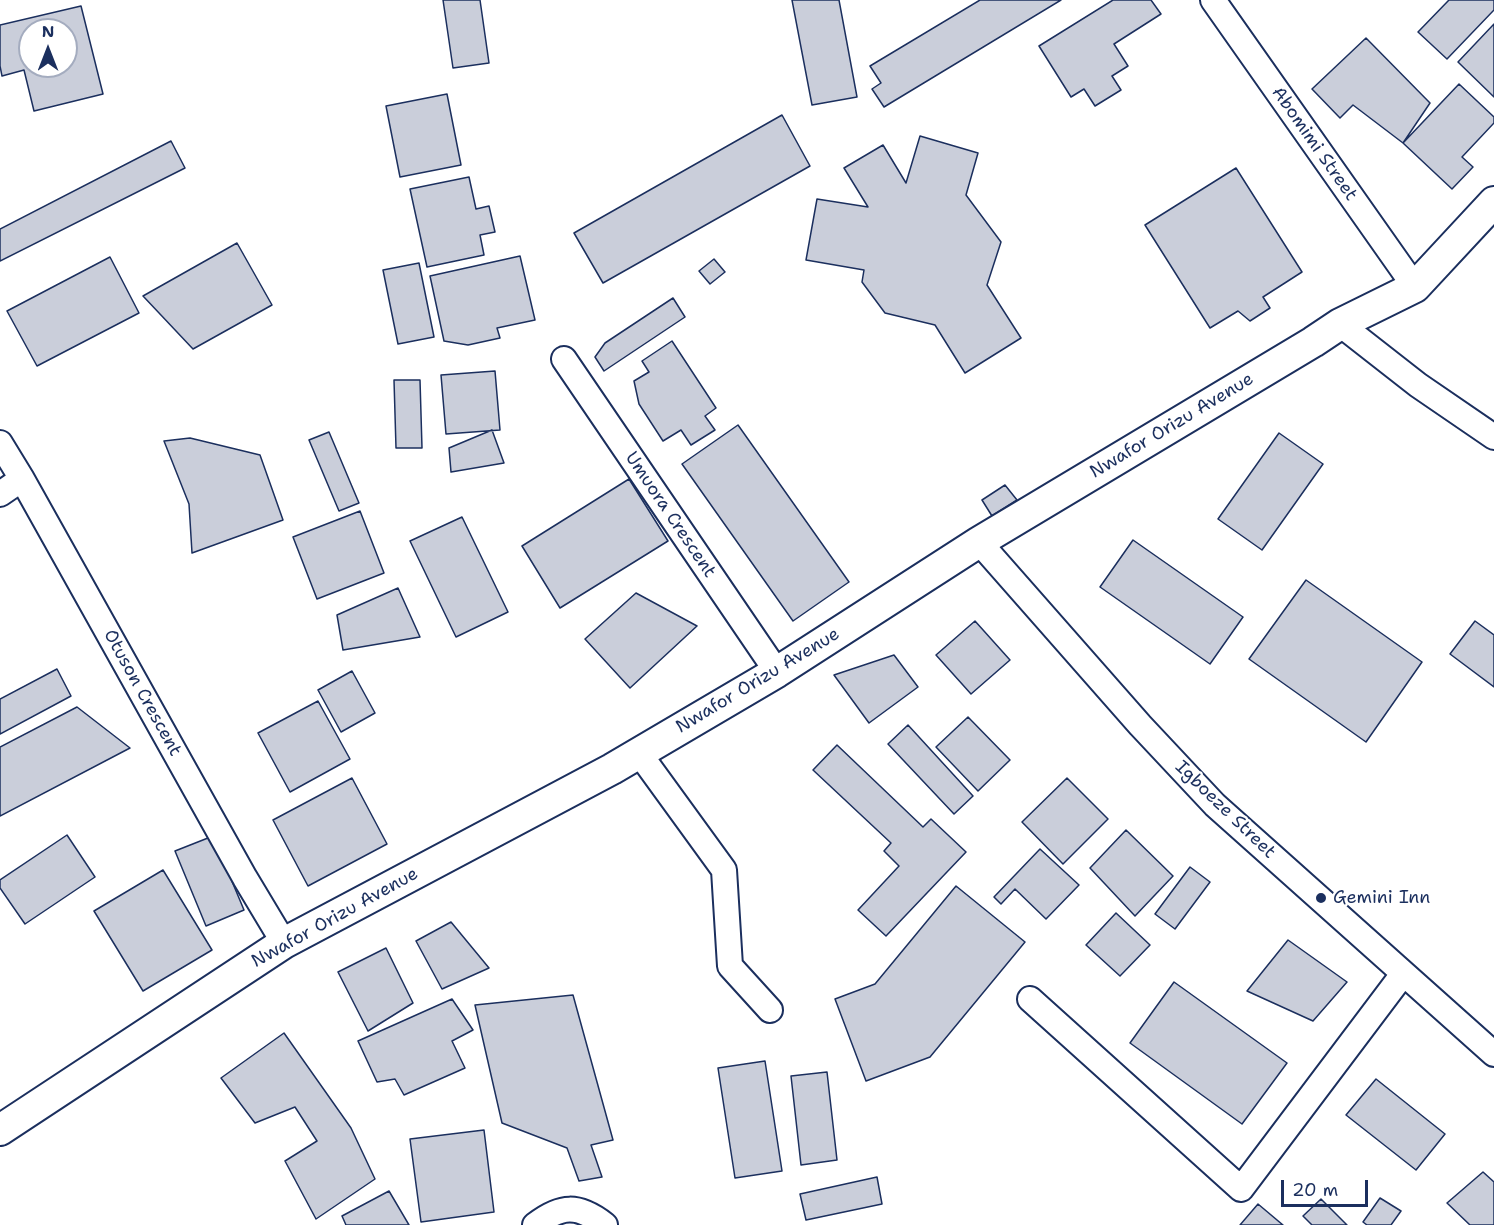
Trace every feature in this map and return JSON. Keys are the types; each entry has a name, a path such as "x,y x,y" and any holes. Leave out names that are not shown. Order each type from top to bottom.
{"street":[{"name":"Abomimi Street","path":"1213,0 1415,287"},
{"name":"Nwafor Orizu Avenue","path":"0,1130 284,943 639,753 777,672 980,542 1340,324 1415,287 1494,202"},
{"path":"1340,324 1418,385 1494,437"},
{"name":"Umuora Crescent","path":"564,359 777,672"},
{"name":"Otuson Crescent","path":"0,443 245,878 284,943"},
{"path":"0,494 22,479"},
{"name":"Igboeze Street","path":"980,542 1140,725 1215,805 1494,1054"},
{"path":"639,753 724,870 730,966 770,1010"},
{"path":"1030,999 1241,1189 1403,974"},
{"path":"536,1225 551,1213 564,1209 584,1212 605,1225"}],"building":[{"path":"443,0 480,0 489,63 453,68"},
{"path":"792,0 839,0 857,97 812,105"},
{"path":"980,0 1061,0 884,107 872,89 881,83 870,66"},
{"path":"1113,0 1151,0 1161,14 1114,44 1128,66 1112,76 1121,90 1095,106 1084,89 1071,97 1039,46"},
{"path":"1449,0 1494,0 1494,10 1447,59 1418,32"},
{"path":"81,6 103,94 34,111 26,78 78,78 78,18 30,18"},
{"path":"18,21 18,72 2,76 0,25"},
{"path":"1494,24 1494,97 1458,62"},
{"path":"1366,38 1430,103 1403,143 1353,105 1340,118 1312,89"},
{"path":"1459,84 1494,117 1494,123 1462,157 1473,167 1452,189 1403,143"},
{"path":"447,94 461,165 400,177 386,106"},
{"path":"782,115 810,166 603,283 574,233"},
{"path":"920,136 978,153 966,195 1001,242 987,285 1021,338 965,373 935,325 885,313 862,282 864,270 806,260 817,199 868,207 844,168 883,145 906,183"},
{"path":"171,141 185,168 0,261 0,229"},
{"path":"1236,168 1302,272 1263,297 1270,308 1250,321 1238,311 1210,328 1145,225"},
{"path":"469,177 476,209 489,206 495,232 480,235 484,255 427,267 410,189"},
{"path":"237,243 272,305 193,349 143,296"},
{"path":"520,256 535,320 497,328 500,338 468,345 444,341 430,276"},
{"path":"110,257 139,313 37,366 7,311"},
{"path":"714,259 725,272 710,284 699,271"},
{"path":"419,263 434,337 398,344 383,270"},
{"path":"673,298 685,317 604,371 595,357 605,343"},
{"path":"672,341 716,408 705,416 715,430 691,445 681,430 663,441 639,404 634,381 649,372 642,361"},
{"path":"495,371 500,430 446,434 441,375"},
{"path":"394,380 420,380 422,448 396,448"},
{"path":"738,425 849,582 793,621 682,464"},
{"path":"492,430 504,463 451,472 449,448"},
{"path":"329,432 359,503 339,511 309,440"},
{"path":"1279,433 1323,464 1262,550 1218,519"},
{"path":"190,438 260,455 283,520 192,553 189,504 164,441"},
{"path":"629,479 668,541 560,608 522,546"},
{"path":"1005,485 1017,500 992,516 982,500"},
{"path":"360,511 384,573 317,599 293,537"},
{"path":"462,517 508,612 456,637 410,541"},
{"path":"1133,540 1243,617 1210,664 1100,587"},
{"path":"1306,580 1422,662 1366,742 1249,659"},
{"path":"398,588 420,637 343,650 337,615"},
{"path":"636,593 697,626 630,688 585,639"},
{"path":"975,621 1010,660 971,694 936,655"},
{"path":"1475,621 1494,635 1494,687 1450,654"},
{"path":"894,655 918,687 869,723 834,675"},
{"path":"57,669 71,696 0,734 0,699"},
{"path":"352,671 375,713 341,732 318,690"},
{"path":"318,701 350,759 290,792 258,733"},
{"path":"77,707 130,748 0,816 0,747"},
{"path":"968,717 1010,760 978,791 936,747"},
{"path":"908,725 973,796 954,814 888,744"},
{"path":"837,745 923,827 931,819 966,852 886,936 858,910 899,866 884,851 891,843 813,770"},
{"path":"352,778 387,844 308,886 273,820"},
{"path":"1067,778 1108,819 1063,864 1022,822"},
{"path":"1126,830 1173,876 1135,916 1090,868"},
{"path":"67,835 95,877 25,924 0,888 0,880"},
{"path":"213,836 244,910 206,926 175,851"},
{"path":"1040,849 1079,885 1046,919 1015,889 1001,904 994,897"},
{"path":"1190,867 1210,882 1175,929 1155,914"},
{"path":"163,870 212,950 143,991 94,911"},
{"path":"956,886 1025,942 930,1057 866,1081 835,999 875,984"},
{"path":"1116,913 1150,945 1120,976 1086,945"},
{"path":"451,922 489,968 442,989 416,941"},
{"path":"1288,940 1347,982 1313,1021 1247,991"},
{"path":"386,948 413,1003 368,1031 338,972"},
{"path":"1174,982 1287,1063 1242,1124 1130,1043"},
{"path":"573,995 613,1140 591,1145 602,1177 579,1181 567,1148 502,1123 475,1005"},
{"path":"452,999 473,1030 452,1041 465,1068 404,1095 395,1079 377,1082 358,1041"},
{"path":"284,1033 351,1128 375,1179 316,1219 285,1161 317,1141 295,1107 255,1123 221,1078"},
{"path":"765,1061 782,1171 735,1178 718,1068"},
{"path":"827,1072 837,1160 801,1165 791,1076"},
{"path":"1376,1079 1445,1134 1416,1170 1346,1115"},
{"path":"484,1130 494,1212 421,1222 410,1139"},
{"path":"1483,1172 1494,1182 1494,1225 1470,1225 1447,1203"},
{"path":"877,1177 882,1204 806,1220 800,1194"},
{"path":"389,1191 409,1225 346,1225 342,1216"},
{"path":"1380,1198 1401,1211 1391,1225 1367,1225 1363,1222"},
{"path":"1321,1199 1347,1225 1312,1225 1303,1216"},
{"path":"1258,1204 1283,1225 1240,1225"}],"place":[{"name":"Gemini Inn","path":"1321,898"}]}
